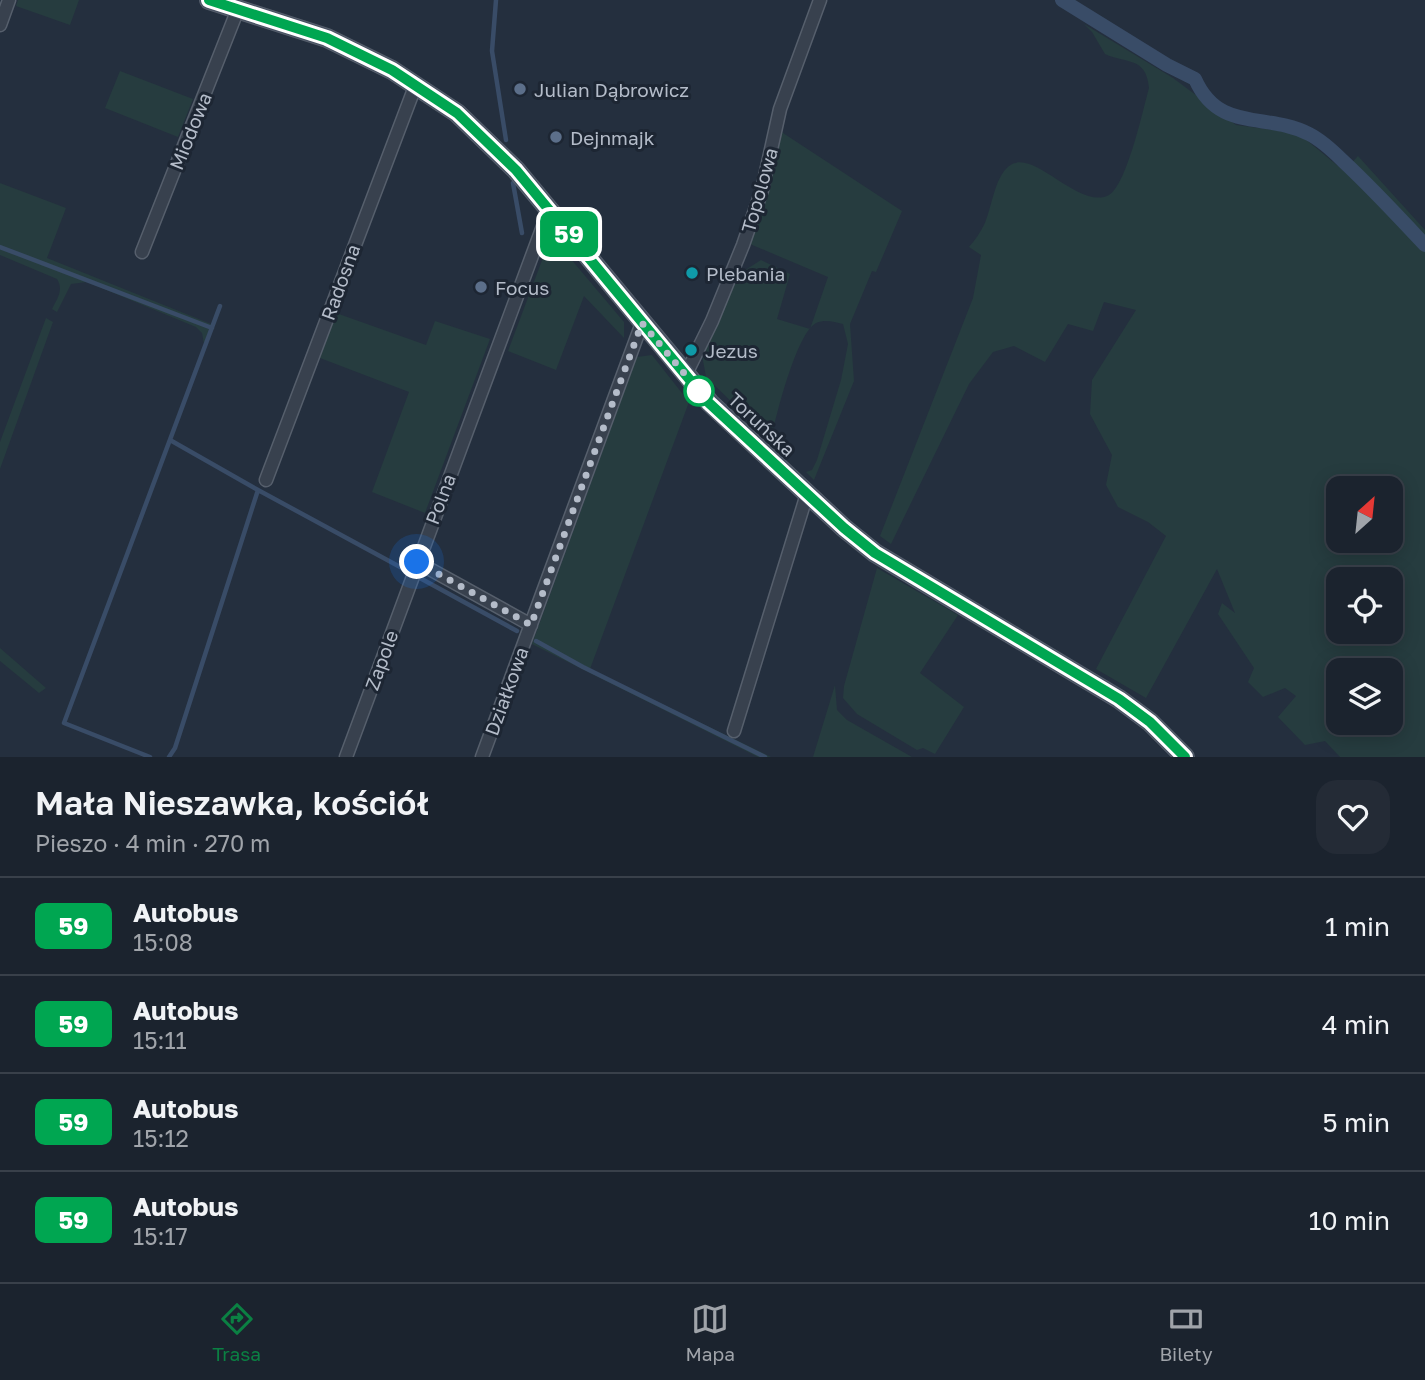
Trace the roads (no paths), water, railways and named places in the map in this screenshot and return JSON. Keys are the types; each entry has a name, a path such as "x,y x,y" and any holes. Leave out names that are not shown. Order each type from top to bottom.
{"main road":[{"name":"Toruńska","path":"209,0 327,38 416,84 457,113 492,145 549,210 685,376 731,425 844,528 875,553 1119,699 1150,722 1185,757"}],"street":[{"path":"0,24 9,0"},
{"name":"Topolowa","path":"685,376 712,321 743,245 762,190 780,109 820,0"},
{"name":"Miodowa","path":"142,252 238,9"},
{"name":"Radosna","path":"266,480 416,84"},
{"name":"Polna","path":"417,562 549,210"},
{"path":"417,562 531,625 642,323"},
{"path":"734,731 807,494"},
{"name":"Zapole","path":"346,757 417,562"},
{"name":"Działkowa","path":"482,757 531,625"}],"waterway":[{"path":"496,0 492,51 506,140"},
{"path":"1062,0 1167,65 1195,79 1205,96 1217,107 1245,119 1293,128 1318,139 1364,181 1425,245"},
{"path":"513,183 522,233"},
{"path":"0,247 212,328"},
{"path":"150,757 64,723 220,306"},
{"path":"169,757 175,748 258,490 170,440"},
{"path":"258,490 402,568"},
{"path":"418,577 517,631"},
{"path":"536,641 765,757"}],"place":[{"name":"Julian Dąbrowicz","path":"520,89"},
{"name":"Dejnmajk","path":"556,137"},
{"name":"Plebania","path":"692,273"},
{"name":"Focus","path":"481,287"},
{"name":"Jezus","path":"691,350"}]}
